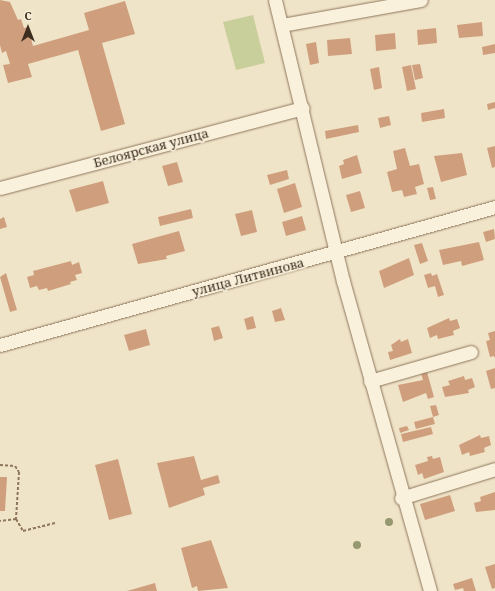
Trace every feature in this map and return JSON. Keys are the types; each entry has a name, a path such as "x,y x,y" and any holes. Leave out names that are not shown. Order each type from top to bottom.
{"street":[{"path":"275,0 370,381 401,498 430,591"},
{"path":"282,25 420,0"},
{"name":"Белоярская улица","path":"0,188 302,108"},
{"name":"улица Литвинова","path":"0,345 495,207"},
{"path":"370,381 471,352"},
{"path":"401,498 495,469"}],"path":[{"path":"0,466 15,466 19,472 16,519 23,531 55,523"},
{"path":"0,521 16,519"}],"green space":[{"path":"253,15 265,63 236,70 223,22"}],"building":[{"path":"0,0 10,2 18,20 21,19 24,28 28,27 33,46 89,30 84,13 125,1 135,34 102,43 125,124 101,131 78,50 28,64 32,77 8,83 3,65 10,64 6,51 2,53 0,45"},
{"path":"482,22 483,36 459,38 457,25"},
{"path":"436,28 437,43 418,45 417,30"},
{"path":"395,33 396,49 376,51 375,35"},
{"path":"350,38 352,54 328,56 327,40"},
{"path":"316,42 319,63 310,65 306,44"},
{"path":"495,44 495,53 483,55 482,47"},
{"path":"420,64 423,78 415,80 412,65"},
{"path":"411,65 416,89 407,91 402,67"},
{"path":"379,67 382,88 374,90 370,69"},
{"path":"495,102 495,108 488,110 487,104"},
{"path":"444,109 445,118 422,122 421,113"},
{"path":"389,116 391,125 380,128 378,118"},
{"path":"358,125 359,132 326,139 325,131"},
{"path":"495,146 495,167 492,168 487,148"},
{"path":"405,148 410,166 419,164 424,184 415,187 417,194 404,197 402,190 392,192 387,172 397,169 393,151"},
{"path":"462,153 467,175 441,182 434,156"},
{"path":"357,155 362,173 342,179 339,166 344,164 343,160"},
{"path":"177,162 183,182 168,186 162,166"},
{"path":"287,170 289,179 270,185 267,175"},
{"path":"103,181 109,203 76,212 69,190"},
{"path":"295,183 302,207 284,213 277,189"},
{"path":"433,187 436,199 430,200 427,188"},
{"path":"360,191 365,208 351,212 346,195"},
{"path":"191,209 193,218 160,226 158,217"},
{"path":"252,210 257,232 241,236 235,214"},
{"path":"302,216 306,230 286,236 282,222"},
{"path":"4,217 7,227 0,229 0,219"},
{"path":"494,229 495,239 486,242 483,232"},
{"path":"179,231 185,251 166,256 167,259 138,264 132,244"},
{"path":"479,242 484,260 462,266 461,261 443,265 439,250"},
{"path":"422,243 428,261 420,264 414,245"},
{"path":"409,258 414,275 384,288 379,271"},
{"path":"71,261 72,265 79,262 82,273 75,275 77,280 70,282 71,284 48,291 47,288 39,290 37,286 30,288 27,277 34,275 33,271"},
{"path":"6,273 17,310 10,312 0,277"},
{"path":"431,273 432,276 437,274 444,295 438,297 435,286 428,288 424,275"},
{"path":"281,308 285,320 275,322 272,311"},
{"path":"253,316 256,328 247,330 244,319"},
{"path":"449,318 450,321 457,319 460,328 453,331 454,335 438,339 437,335 430,338 427,328"},
{"path":"219,326 223,338 214,341 211,328"},
{"path":"146,329 150,345 129,351 124,335"},
{"path":"495,331 495,358 494,356 490,357 486,341 490,340 488,333"},
{"path":"400,339 401,342 408,339 412,353 390,360 388,352 393,351 391,345"},
{"path":"495,368 495,388 491,389 486,371"},
{"path":"427,372 434,397 428,399 426,393 403,402 398,385 423,380 421,373"},
{"path":"464,376 465,380 472,378 475,387 468,390 469,393 445,397 442,387 450,385 448,381"},
{"path":"436,405 439,415 433,417 430,406"},
{"path":"433,417 435,424 416,429 414,422"},
{"path":"407,426 409,430 400,433 399,428"},
{"path":"431,427 433,434 403,442 401,434"},
{"path":"480,435 481,438 489,436 491,445 484,448 485,452 470,456 469,452 462,455 459,445"},
{"path":"194,456 201,480 218,475 220,483 203,488 205,495 169,508 157,463"},
{"path":"432,456 433,459 440,457 444,472 424,479 422,473 418,475 415,465 428,461 427,457"},
{"path":"118,459 132,514 109,520 95,465"},
{"path":"0,477 7,477 5,511 0,511"},
{"path":"495,492 495,510 476,512 474,503 481,501 480,497"},
{"path":"450,495 455,511 425,520 420,504"},
{"path":"211,540 228,588 198,591 197,586 192,588 181,548"},
{"path":"495,564 495,588 492,589 485,567"},
{"path":"472,578 476,591 464,591 463,588 455,590 453,584"},
{"path":"155,583 157,591 127,591"}]}
